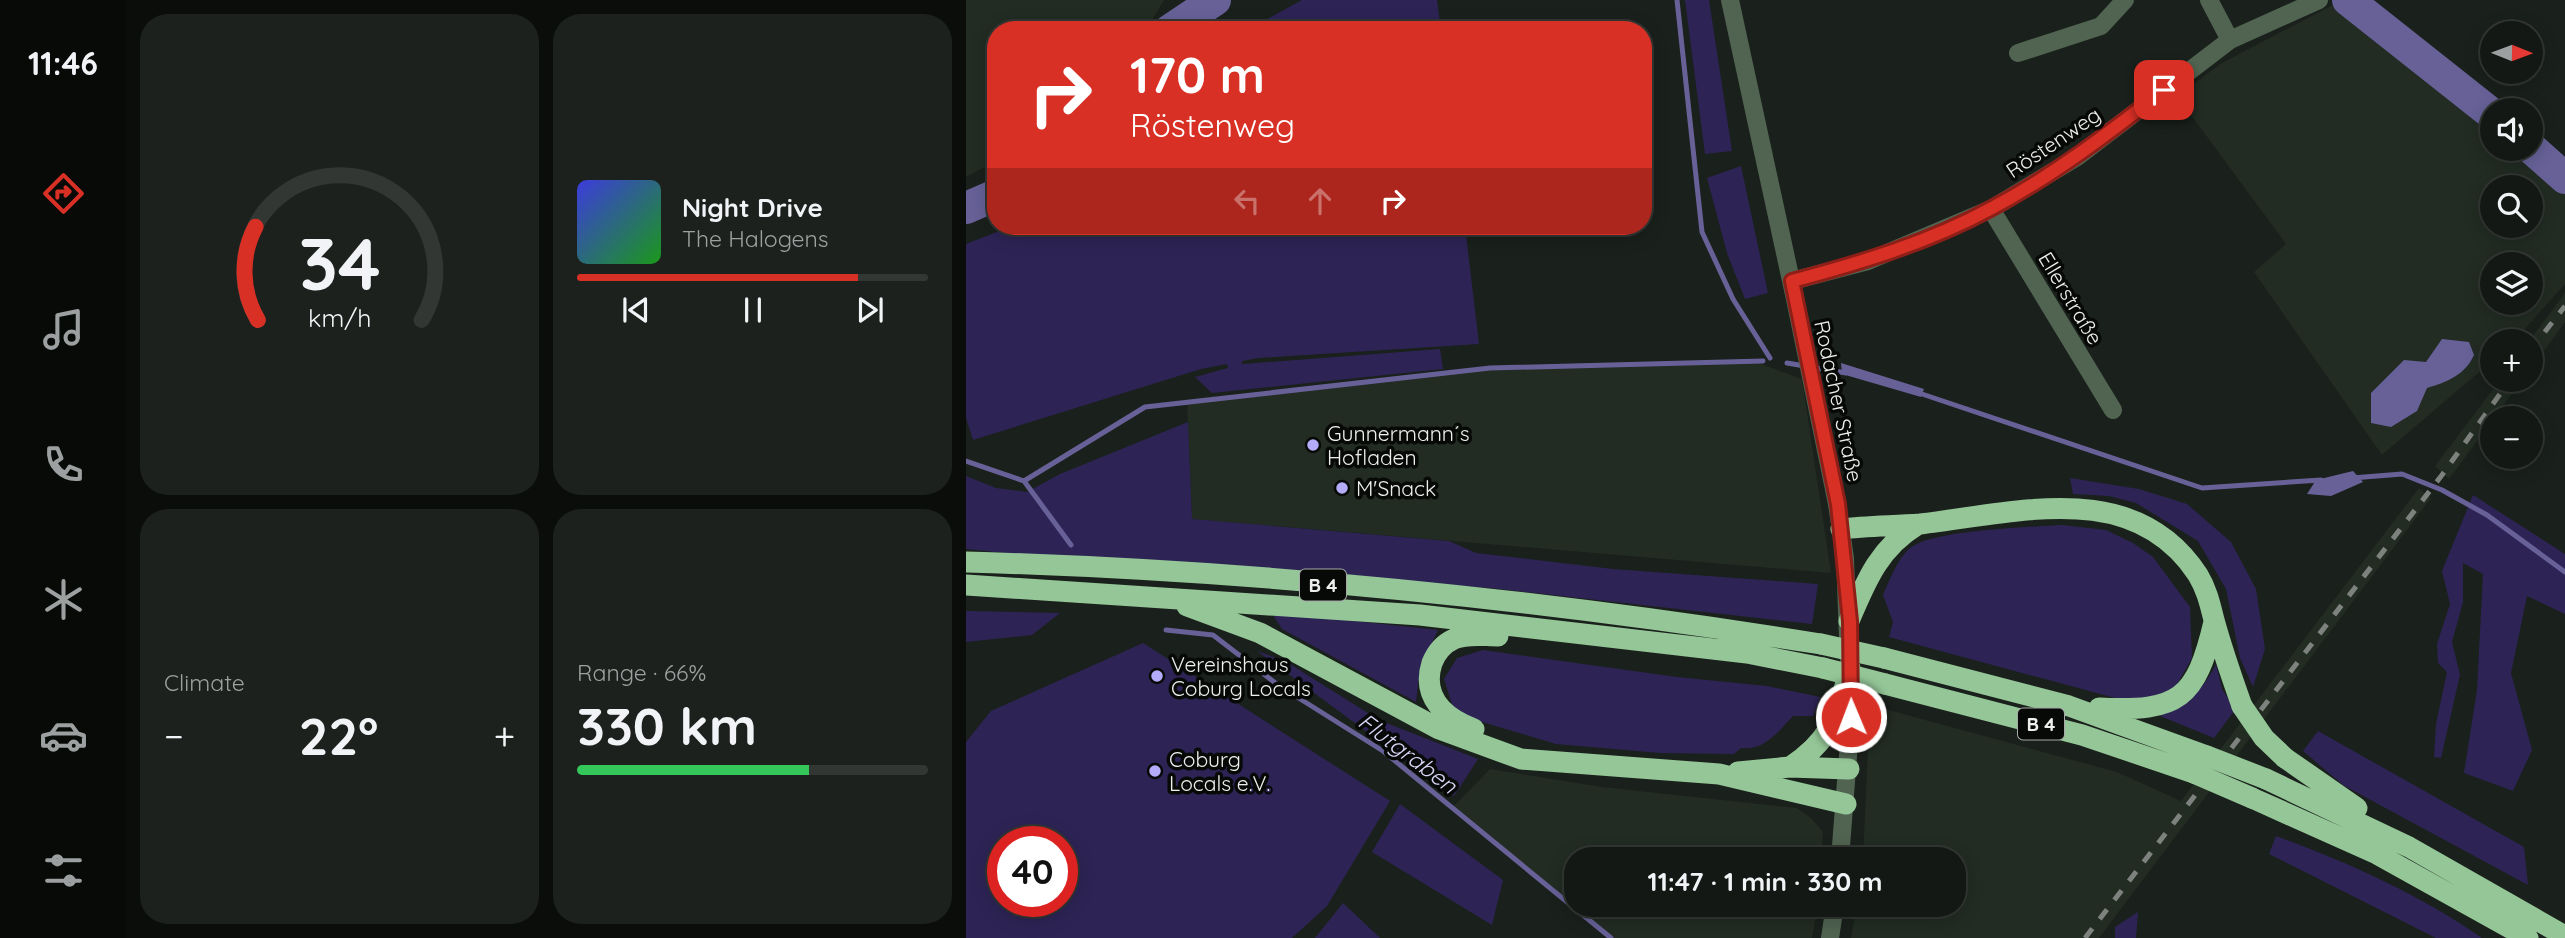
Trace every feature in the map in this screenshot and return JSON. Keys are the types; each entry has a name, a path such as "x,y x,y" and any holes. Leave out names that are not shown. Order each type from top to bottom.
{"highway":[{"path":"1840,529 1919,524 2066,508 2106,511 2129,517 2149,527 2177,549 2208,593 2214,621 2242,706 2264,738 2285,758 2409,847"},
{"path":"1850,621 1867,578 1882,552 1898,537 1919,524"},
{"name":"B 4","path":"966,562 1169,573 1421,592 1710,626 1821,644 2069,706 2266,779 2409,847 2565,936"},
{"name":"B 4","path":"966,584 1420,615 1747,653 1823,668 2082,735 2194,774 2377,854 2528,938"},
{"path":"1162,596 1259,633 1439,729 1477,745 1521,758 1718,774 1846,804"},
{"path":"2069,706 2129,709 2159,707 2174,701 2198,675 2214,621"},
{"path":"1570,762 1450,718 1433,700 1430,690 1429,673 1434,657 1453,640 1466,636 1612,638"},
{"path":"1790,767 1807,756 1829,733 1850,667"},
{"path":"1718,774 1790,767 1849,769"}],"street":[{"name":"Rodacher Straße","path":"1730,0 1792,281 1840,529 1850,621 1849,769 1841,847"},
{"path":"2018,54 2101,26 2125,0"},
{"path":"2209,0 2230,40"},
{"name":"Röstenweg","path":"1792,281 1868,261 1991,209 2077,157 2230,40 2319,0"},
{"name":"Ellerstraße","path":"1991,209 2113,410"},
{"path":"1830,938 1833,917"}],"shaded area":[{"path":"966,0 1164,0 1151,21 987,21 987,166 966,177"},
{"path":"1302,0 1437,0 1440,21 1264,21"},
{"path":"1685,0 1709,0 1732,151 1705,154"},
{"path":"2342,0 2370,0 2439,55 2486,98 2480,98 2480,161 2543,161 2543,151 2565,172 2565,284 2543,309 2543,252 2480,252 2480,315 2537,315 2525,329 2480,329 2480,371 2382,455 2254,272 2286,244 2177,96 2222,63"},
{"path":"1741,166 1768,293 1745,299 1727,253 1707,178"},
{"path":"989,235 1466,235 1479,344 1242,361 1242,364 1440,349 1443,369 1212,393 1195,377 1228,368 1227,364 1201,369 973,440 966,418 966,244"},
{"path":"2565,293 2565,322 2543,352 2543,329 2538,329"},
{"path":"2442,339 2469,342 2474,355 2466,368 2448,380 2427,388 2417,411 2391,427 2371,423 2371,393 2404,360 2426,362"},
{"path":"1758,363 1802,379 1831,573 1192,519 1187,402 1490,368"},
{"path":"1841,363 1924,389 1921,397 1842,374"},
{"path":"2491,392 2513,392 2503,406 2480,406"},
{"path":"2480,406 2480,437 2449,479 2435,466"},
{"path":"1188,422 1192,519 1449,541 1476,553 1613,569 1818,584 1812,624 1490,588 1113,564 966,549 966,476 996,488 1027,492 1060,474"},
{"path":"2353,471 2363,482 2331,496 2307,494 2316,480"},
{"path":"2070,478 2139,489 2187,504 2231,542 2256,589 2265,649 2253,687 2240,658 2226,589 2198,541 2136,503 2109,496 2073,494"},
{"path":"2419,488 2431,498 2099,938 1851,938 1855,917 1966,917 1966,847 1864,847 1870,705 2117,772 2181,801"},
{"path":"2473,495 2565,554 2565,614 2527,596 2511,673 2532,750 2513,791 2464,773 2477,690 2483,574 2463,563 2463,602 2452,642 2460,675 2441,758 2434,757 2436,724 2447,672 2438,663 2437,644 2450,604 2442,571"},
{"path":"2062,525 2106,530 2133,543 2153,557 2190,607 2192,658 2171,695 2141,705 1889,637 1893,622 1883,595 1900,560 1915,545 1965,533"},
{"path":"966,611 1060,613 1032,635 966,642"},
{"path":"1271,612 1438,630 1420,668 1416,702 1282,629"},
{"name":"Coburg Locals e.V.","path":"1143,643 1390,801 1327,906 1292,938 966,938 966,742 991,711"},
{"path":"1483,650 1677,677 1767,686 1820,697 1813,716 1793,716 1764,743 1757,747 1741,748 1734,754 1660,753 1556,744 1455,714 1444,679 1457,658"},
{"path":"1257,651 1285,661 1379,720 1478,759 1454,796"},
{"path":"2216,664 2222,689 2235,710 2214,738 2160,716 2193,695"},
{"path":"2318,731 2524,847 2528,885 2343,785 2303,751"},
{"path":"1490,769 1602,787 1797,808 1823,832 1822,847 1564,847 1564,897 1454,806"},
{"path":"1400,804 1503,880 1492,925 1372,852"},
{"path":"2276,836 2382,880 2433,907 2482,938 2436,938 2269,854"},
{"path":"1343,903 1380,938 1315,938"},
{"path":"2138,912 2136,938 2115,938 2115,927"},
{"path":"1589,917 1816,917 1812,938 1614,938"}],"waterway":[{"path":"1184,21 1215,0"},
{"path":"1677,0 1702,232 1733,299 1770,358"},
{"path":"2348,0 2480,104"},
{"path":"2543,159 2565,178"},
{"path":"966,208 987,199"},
{"path":"966,461 1024,481 1145,407 1490,368 1763,361"},
{"path":"1787,363 1846,373"},
{"path":"1916,392 2202,488 2321,480"},
{"path":"2352,478 2402,474 2442,490 2487,515 2565,572"},
{"name":"Flutgraben","path":"1024,481 1071,545"},
{"name":"Flutgraben","path":"1166,630 1213,635 1278,685 1383,751 1611,938"}],"railway":[{"path":"2543,334 2565,306"},
{"path":"2085,938 2442,475 2501,392"}],"place":[{"name":"Gunnermann´s Hofladen","path":"1313,445"},
{"name":"M'Snack","path":"1342,488"},
{"name":"Vereinshaus Coburg Locals","path":"1157,676"},
{"name":"Coburg Locals e.V.","path":"1155,771"}],"route":[{"path":"1851,717 1850,621 1838,504 1792,281 1868,261 1991,209 2077,157 2164,90"}]}
